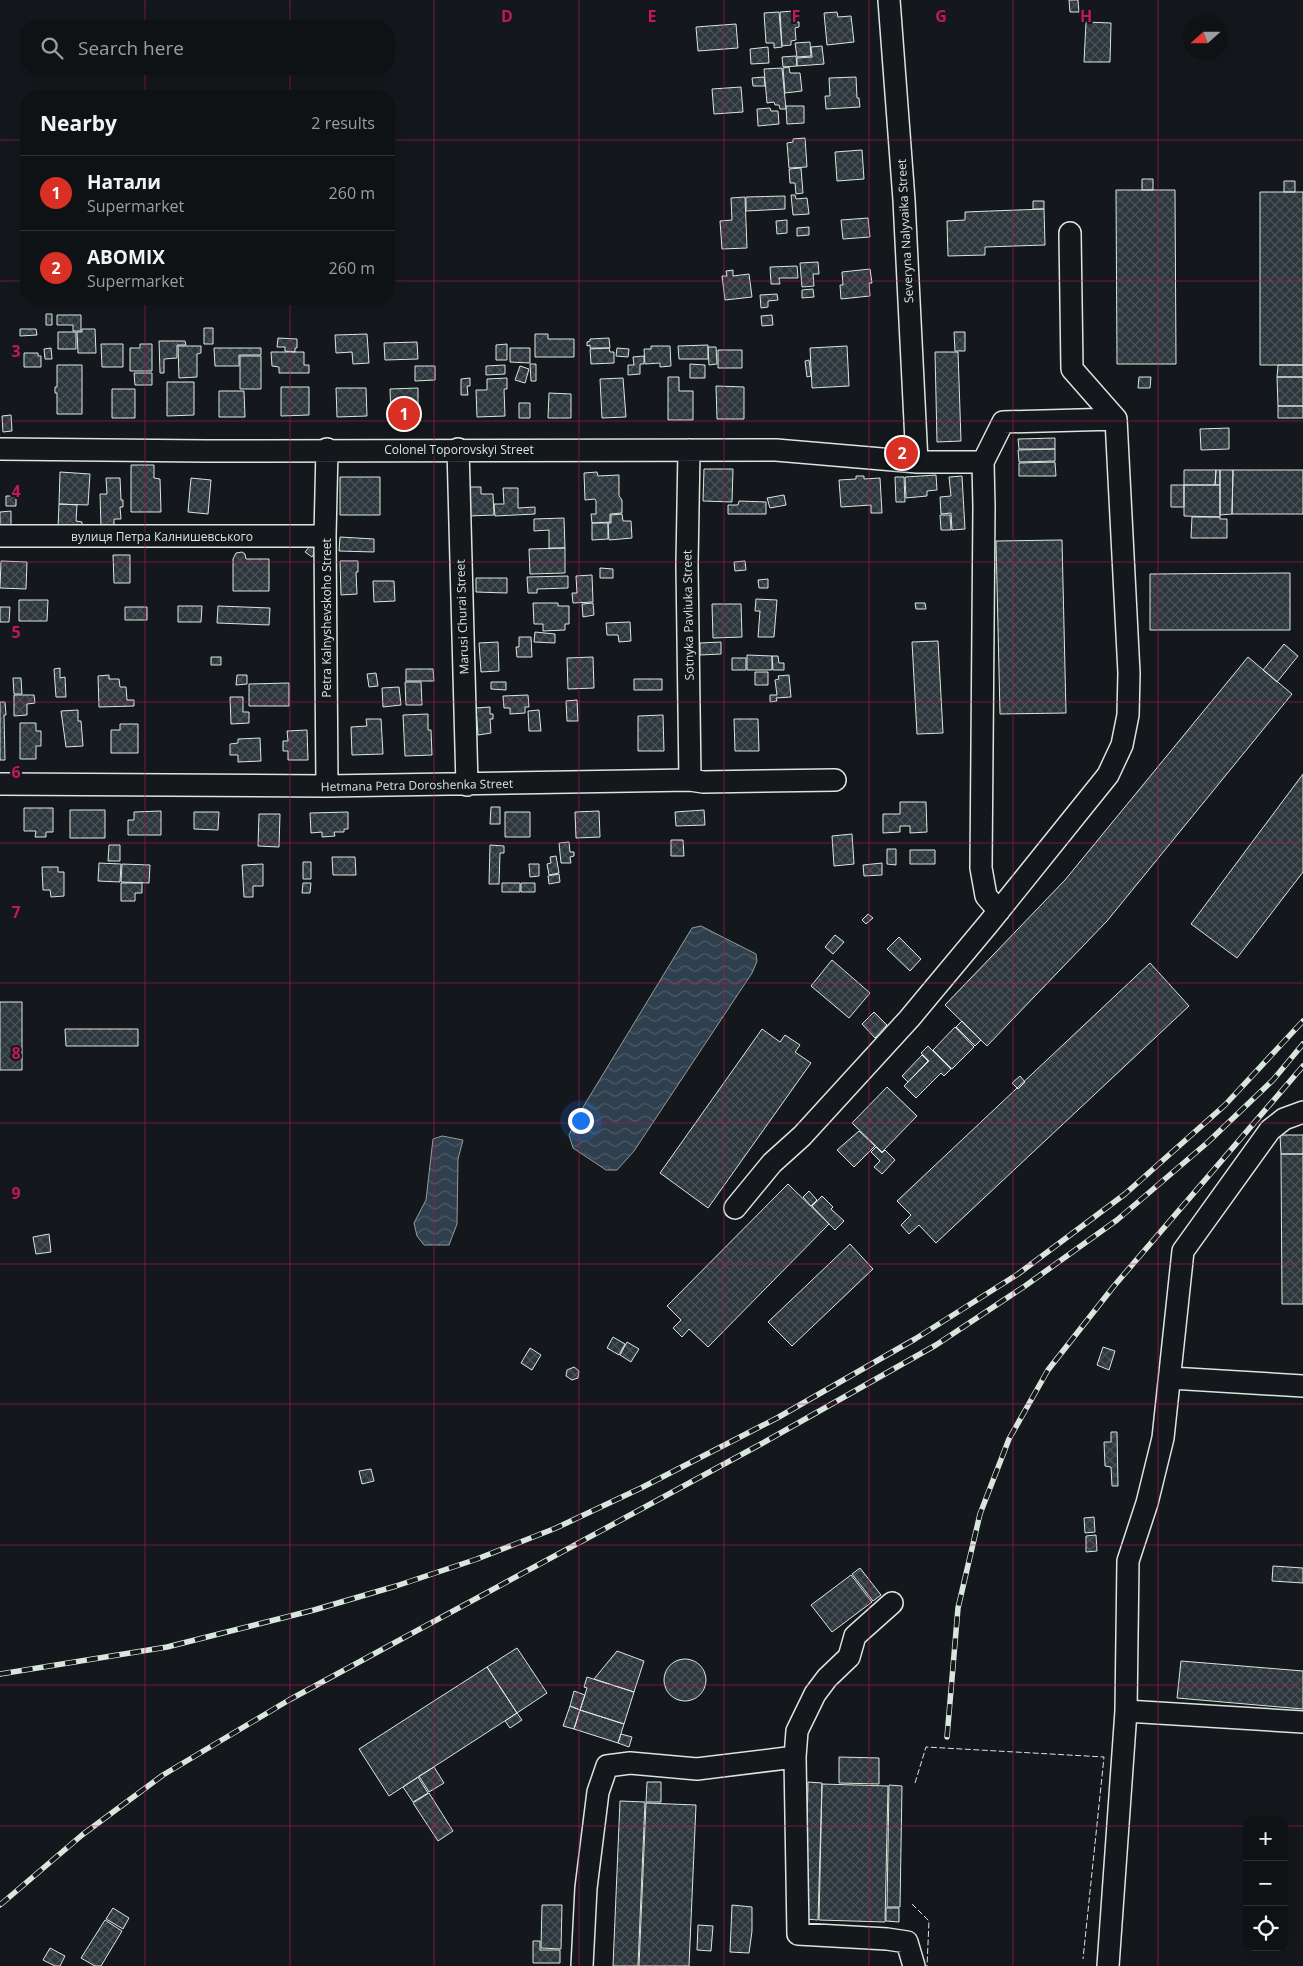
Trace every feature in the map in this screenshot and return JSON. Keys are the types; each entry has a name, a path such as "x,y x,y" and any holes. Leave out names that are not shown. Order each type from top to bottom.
{"street":[{"name":"Severyna Nalyvaika Street","path":"889,0 904,200 917,462"},
{"path":"735,1208 772,1163 802,1136 909,1019 1108,775 1122,745 1128,715 1129,673 1116,419 1072,369 1070,233"},
{"path":"999,911 986,896 981,868 983,462 1003,422 1116,419"},
{"name":"Colonel Toporovskyi Street","path":"0,449 207,451 327,449 776,450 917,462 983,462"},
{"name":"Petra Kalnyshevskoho Street","path":"327,449 325,536 327,786"},
{"name":"Marusi Churai Street","path":"458,449 467,785"},
{"name":"Sotnyka Pavliuka Street","path":"689,450 687,565 690,780"},
{"name":"вулиця Петра Калнишевського","path":"0,536 325,536"},
{"name":"Hetmana Petra Doroshenka Street","path":"0,784 327,786 690,780 703,782 835,780"},
{"path":"1108,1966 1126,1711 1128,1562 1147,1503 1163,1438 1171,1378 1183,1251 1270,1130 1284,1120 1303,1112"},
{"path":"1171,1378 1303,1386"},
{"path":"892,1603 855,1636 849,1657 827,1678 815,1694 797,1731 795,1757 798,1934 887,1939 906,1942 914,1966"},
{"path":"1126,1711 1303,1722"},
{"path":"582,1966 586,1888 595,1811 598,1792 607,1766 630,1763 696,1769 795,1757"}],"water":[{"path":"701,926 756,954 757,961 752,973 634,1151 617,1170 606,1170 573,1148 569,1135 577,1117 692,928"},
{"path":"442,1136 463,1140 458,1159 457,1224 449,1245 424,1245 417,1236 414,1223 426,1200 433,1139"}],"building":[{"path":"1069,0 1078,0 1079,12 1070,12"},
{"path":"794,11 795,22 799,22 799,27 795,28 796,40 791,41 791,45 782,46 780,12"},
{"path":"779,12 782,47 774,48 774,43 766,43 764,13"},
{"path":"837,12 838,17 851,16 854,42 827,45 824,13"},
{"path":"1086,22 1111,23 1110,62 1084,62"},
{"path":"736,24 738,48 698,51 696,27"},
{"path":"810,42 811,56 797,57 795,43"},
{"path":"822,46 824,64 797,66 797,58 812,57 811,47"},
{"path":"768,47 769,63 751,64 750,49"},
{"path":"796,56 797,66 783,67 782,57"},
{"path":"789,67 790,73 800,73 802,91 785,93 783,68"},
{"path":"782,68 786,109 780,109 779,105 775,105 774,102 767,103 764,69"},
{"path":"764,77 765,86 753,86 752,78"},
{"path":"856,77 857,98 859,98 860,107 826,109 825,96 830,96 829,78"},
{"path":"741,87 743,112 714,114 712,89"},
{"path":"786,106 804,106 804,123 787,124"},
{"path":"770,108 771,111 778,111 779,124 758,126 757,109"},
{"path":"805,138 807,167 789,168 787,143 793,142 793,139"},
{"path":"862,150 864,179 837,181 835,152"},
{"path":"801,168 803,193 796,194 795,183 790,183 789,169"},
{"path":"1142,179 1153,179 1153,190 1142,190"},
{"path":"1284,181 1295,181 1295,192 1284,192"},
{"path":"1116,190 1175,190 1176,364 1117,364"},
{"path":"1260,192 1303,192 1303,365 1260,365"},
{"path":"791,195 795,195 796,199 807,198 809,214 793,215"},
{"path":"785,196 785,209 746,211 746,197"},
{"path":"745,197 747,248 722,249 720,221 732,220 731,198"},
{"path":"1033,201 1044,201 1044,209 1033,209"},
{"path":"1044,209 1045,245 985,247 985,255 948,256 947,221 965,220 965,212"},
{"path":"868,218 870,237 843,239 841,220"},
{"path":"787,220 787,233 777,234 776,221"},
{"path":"809,227 809,235 797,236 797,228"},
{"path":"818,262 819,274 813,274 814,286 802,287 800,263"},
{"path":"797,266 798,278 779,278 780,284 771,284 770,267"},
{"path":"870,269 872,283 869,283 870,296 841,299 840,285 843,285 842,272"},
{"path":"733,270 733,276 749,274 752,297 725,300 722,276 727,276 726,271"},
{"path":"813,289 814,297 802,298 802,290"},
{"path":"777,294 778,300 768,301 768,307 761,308 760,295"},
{"path":"46,314 52,314 52,325 46,325"},
{"path":"57,315 81,315 81,331 73,331 73,325 57,325"},
{"path":"772,315 773,325 762,326 761,316"},
{"path":"204,328 213,328 213,344 204,344"},
{"path":"20,329 36,329 37,335 20,336"},
{"path":"82,329 95,329 96,353 78,353 77,332 82,332"},
{"path":"58,332 76,332 76,349 58,349"},
{"path":"954,332 965,332 965,351 955,351"},
{"path":"367,334 369,363 353,364 352,352 336,353 335,335"},
{"path":"535,334 548,334 548,339 574,339 574,357 535,357"},
{"path":"278,338 297,339 295,352 285,351 285,347 277,347"},
{"path":"609,338 610,348 590,348 590,345 587,346 587,342 590,339"},
{"path":"159,341 185,341 186,345 177,345 177,358 164,359 164,373 160,373"},
{"path":"417,342 418,359 385,360 384,343"},
{"path":"101,344 123,344 123,367 102,367"},
{"path":"140,344 152,344 152,371 130,371 130,348 140,348"},
{"path":"507,344 507,360 496,360 496,345"},
{"path":"708,345 708,359 679,359 678,346"},
{"path":"178,346 201,346 201,353 197,354 197,377 179,378"},
{"path":"651,346 670,346 671,366 660,367 660,363 645,364 644,349 651,349"},
{"path":"847,346 849,386 812,388 810,348"},
{"path":"708,347 716,347 717,364 709,365"},
{"path":"51,348 52,359 45,359 44,349"},
{"path":"214,348 261,348 261,355 239,355 239,366 215,366"},
{"path":"510,348 530,348 530,363 510,362"},
{"path":"609,348 610,352 614,352 614,363 591,364 590,349"},
{"path":"617,348 629,349 628,357 616,356"},
{"path":"718,350 742,350 742,368 718,368"},
{"path":"271,352 304,352 304,365 309,365 309,373 279,373 279,367 272,366"},
{"path":"935,352 958,352 961,441 937,442"},
{"path":"24,353 38,353 38,356 41,356 41,367 24,367"},
{"path":"240,356 261,356 261,389 240,389"},
{"path":"644,356 644,364 640,364 640,374 628,375 628,365 634,365 633,357"},
{"path":"809,360 811,376 807,377 805,361"},
{"path":"530,364 536,364 536,381 531,381"},
{"path":"690,364 705,365 705,378 690,378"},
{"path":"57,365 82,365 82,414 57,414 57,393 55,393 55,387 57,387"},
{"path":"505,365 505,374 486,375 486,366"},
{"path":"1278,365 1303,365 1303,377 1277,377"},
{"path":"415,366 435,366 435,380 415,381"},
{"path":"520,366 529,369 525,383 515,380"},
{"path":"134,373 152,373 152,385 135,385"},
{"path":"668,377 679,377 679,391 693,391 693,420 668,420"},
{"path":"1139,377 1151,377 1150,388 1138,388"},
{"path":"1277,377 1303,377 1303,406 1278,406"},
{"path":"470,378 470,386 467,386 468,395 461,395 461,379"},
{"path":"507,378 507,389 504,389 505,416 477,417 476,390 487,390 487,379"},
{"path":"623,378 626,417 602,418 600,379"},
{"path":"167,382 194,382 194,415 167,416"},
{"path":"716,386 744,387 744,419 717,419"},
{"path":"281,387 309,387 309,415 281,416"},
{"path":"336,388 366,388 367,416 337,417"},
{"path":"418,388 418,418 391,418 390,389"},
{"path":"112,389 135,389 135,418 112,418"},
{"path":"219,391 244,391 245,417 219,417"},
{"path":"549,393 571,394 571,418 548,418"},
{"path":"519,403 530,403 530,418 519,418"},
{"path":"1278,406 1303,406 1303,418 1278,418"},
{"path":"11,415 12,431 3,432 2,416"},
{"path":"1229,428 1229,449 1201,450 1200,429"},
{"path":"1055,438 1055,449 1019,449 1018,439"},
{"path":"1055,449 1055,461 1019,462 1018,450"},
{"path":"1055,462 1056,476 1019,476 1019,463"},
{"path":"131,465 154,465 154,478 160,479 161,512 131,512"},
{"path":"704,469 733,469 732,502 703,501"},
{"path":"1184,470 1216,470 1215,485 1184,485"},
{"path":"1216,470 1220,470 1220,485 1215,485"},
{"path":"1220,470 1233,470 1232,514 1220,515"},
{"path":"1233,470 1303,470 1303,514 1232,514"},
{"path":"60,472 90,474 88,505 59,504"},
{"path":"597,472 598,476 619,475 619,496 622,500 622,513 610,514 610,522 592,523 591,514 596,514 596,501 595,499 585,500 584,473"},
{"path":"936,475 937,490 927,491 927,496 906,498 905,477"},
{"path":"856,476 864,476 864,479 880,478 882,513 871,513 871,505 841,507 839,480 856,479"},
{"path":"962,476 965,529 952,530 951,513 941,514 940,497 951,496 949,477"},
{"path":"340,477 380,477 380,515 340,515"},
{"path":"895,477 904,477 905,502 896,502"},
{"path":"106,478 120,478 123,507 120,507 121,519 114,519 114,528 101,528 100,494 107,494"},
{"path":"191,478 211,480 208,514 188,512"},
{"path":"1171,485 1184,485 1184,507 1171,507"},
{"path":"1184,485 1220,485 1220,517 1184,516"},
{"path":"468,487 481,487 481,494 493,494 494,515 469,516"},
{"path":"503,488 518,488 518,508 535,507 535,514 495,516 494,504 504,504"},
{"path":"784,495 786,505 770,508 767,498"},
{"path":"6,496 16,496 16,506 6,506"},
{"path":"739,501 766,502 766,514 728,514 728,505 738,505"},
{"path":"59,504 77,505 76,521 82,522 82,529 58,528"},
{"path":"11,511 11,526 0,527 0,512"},
{"path":"622,514 623,521 631,521 632,538 609,540 608,523 611,523 611,515"},
{"path":"940,515 950,515 951,530 941,530"},
{"path":"1192,517 1220,517 1220,519 1227,519 1227,538 1191,538"},
{"path":"564,518 565,548 549,548 549,530 534,531 534,519"},
{"path":"592,523 608,523 608,539 592,540"},
{"path":"340,537 374,539 374,552 339,551"},
{"path":"1062,540 1066,713 1000,714 996,541"},
{"path":"310,546 316,550 312,557 305,552"},
{"path":"565,548 565,573 530,574 529,549"},
{"path":"242,552 245,554 246,559 269,559 269,591 233,591 233,559 236,553"},
{"path":"113,555 130,555 130,583 114,583"},
{"path":"1,561 27,562 26,589 0,588"},
{"path":"340,561 358,561 358,572 356,572 357,594 341,595"},
{"path":"745,561 746,570 735,571 734,562"},
{"path":"600,568 613,569 613,578 600,578"},
{"path":"1290,573 1290,630 1150,630 1150,574"},
{"path":"592,575 593,602 573,603 572,593 577,593 576,576"},
{"path":"568,576 568,588 537,589 537,593 528,593 527,577"},
{"path":"476,578 507,578 507,593 476,592"},
{"path":"768,579 768,588 759,588 758,580"},
{"path":"373,581 394,581 395,601 374,602"},
{"path":"756,599 777,600 774,637 758,637 760,611 755,611"},
{"path":"19,600 48,600 47,621 19,621"},
{"path":"533,603 558,603 558,606 569,606 569,624 565,624 565,630 543,631 543,624 534,624"},
{"path":"593,603 594,615 583,617 582,604"},
{"path":"915,603 925,603 926,609 916,609"},
{"path":"712,604 741,604 742,637 713,638"},
{"path":"178,606 202,606 201,622 178,622"},
{"path":"218,606 270,608 269,625 217,623"},
{"path":"0,607 10,607 9,622 0,622"},
{"path":"125,607 147,607 147,620 125,620"},
{"path":"630,622 631,641 619,642 618,635 607,635 606,623"},
{"path":"535,632 555,634 555,643 534,642"},
{"path":"519,637 531,637 532,657 517,657 516,647 519,647"},
{"path":"938,641 943,733 917,734 912,642"},
{"path":"498,642 499,671 481,672 479,643"},
{"path":"721,642 721,654 700,655 700,643"},
{"path":"1284,644 1298,656 1277,682 1263,670"},
{"path":"747,655 772,656 772,670 747,670"},
{"path":"772,656 778,656 779,663 784,663 784,670 773,670"},
{"path":"211,657 221,657 221,665 211,665"},
{"path":"593,657 594,688 568,689 567,658"},
{"path":"1248,657 1292,694 1107,921 987,1046 945,1005 1065,880"},
{"path":"732,658 746,658 746,670 732,670"},
{"path":"60,668 60,678 65,677 66,697 56,697 54,669"},
{"path":"406,669 433,669 434,681 406,681"},
{"path":"755,672 768,672 768,685 755,685"},
{"path":"376,673 378,686 369,687 367,674"},
{"path":"109,675 109,679 119,679 120,687 126,687 127,700 134,700 134,706 99,707 98,676"},
{"path":"237,675 247,675 247,684 236,685"},
{"path":"789,675 791,697 776,698 777,701 770,702 770,695 777,695 775,680 779,679 778,676"},
{"path":"13,678 21,678 22,694 14,694"},
{"path":"634,679 662,679 662,690 634,690"},
{"path":"405,682 421,682 422,705 406,705"},
{"path":"491,682 506,682 506,690 491,689"},
{"path":"289,683 289,706 249,706 249,684"},
{"path":"399,687 401,705 383,707 382,688"},
{"path":"14,695 34,695 35,703 27,704 27,715 14,716"},
{"path":"528,695 529,707 525,707 525,713 510,714 510,708 504,708 503,696"},
{"path":"230,697 243,697 243,712 249,712 249,723 231,724"},
{"path":"577,700 578,721 567,721 566,701"},
{"path":"0,702 5,702 5,760 0,760"},
{"path":"490,707 490,714 493,714 493,719 490,719 491,733 478,735 476,708"},
{"path":"78,710 78,721 81,721 83,746 66,747 61,711"},
{"path":"539,710 541,731 529,731 528,711"},
{"path":"428,714 428,730 431,730 432,755 405,756 403,715"},
{"path":"663,715 664,751 638,751 638,716"},
{"path":"366,719 381,719 383,754 352,755 351,727 367,726"},
{"path":"734,719 758,719 759,751 735,751"},
{"path":"20,723 36,723 36,731 41,731 41,746 36,746 36,759 20,759"},
{"path":"120,724 138,724 138,753 111,753 111,730 120,730"},
{"path":"307,730 308,760 288,760 288,751 283,751 283,741 288,741 287,731"},
{"path":"260,738 261,761 238,762 238,755 230,755 230,744 238,743 238,739"},
{"path":"1303,774 1303,872 1237,958 1191,924"},
{"path":"900,802 926,802 927,832 910,833 910,826 900,826 900,832 883,833 883,814 900,814"},
{"path":"491,807 500,807 500,824 490,824"},
{"path":"24,808 53,808 53,832 46,832 46,837 35,837 36,831 24,831"},
{"path":"70,810 105,810 105,838 70,838"},
{"path":"704,810 705,825 676,826 675,812"},
{"path":"161,811 161,835 128,835 128,820 134,820 134,812"},
{"path":"599,811 600,837 576,838 575,812"},
{"path":"194,812 219,812 218,830 194,829"},
{"path":"348,812 348,829 344,829 344,832 334,832 335,836 322,837 322,832 311,833 310,813"},
{"path":"505,812 530,812 530,837 505,837"},
{"path":"259,814 280,814 279,847 258,846"},
{"path":"852,834 854,864 834,866 832,836"},
{"path":"671,840 683,840 684,856 671,856"},
{"path":"569,842 570,852 574,852 574,856 570,857 571,863 561,863 559,843"},
{"path":"109,845 120,845 120,861 108,861"},
{"path":"490,845 504,846 504,853 500,853 499,884 489,884"},
{"path":"887,849 896,849 896,865 887,864"},
{"path":"910,850 935,850 935,864 910,864"},
{"path":"556,856 559,873 549,875 547,864 551,863 550,857"},
{"path":"332,857 355,857 356,875 333,875"},
{"path":"303,862 311,862 311,879 303,879"},
{"path":"99,863 121,864 120,882 98,881"},
{"path":"882,863 882,875 864,876 863,865"},
{"path":"122,864 150,865 149,883 121,882"},
{"path":"263,864 263,886 253,886 253,897 244,897 242,865"},
{"path":"529,864 539,864 539,876 530,877"},
{"path":"42,867 58,867 58,872 64,872 64,896 51,897 50,890 43,890"},
{"path":"559,874 560,882 549,884 548,876"},
{"path":"121,883 142,883 142,893 135,893 135,901 121,901"},
{"path":"303,883 311,883 310,893 302,893"},
{"path":"502,883 520,883 520,892 502,892"},
{"path":"521,883 535,883 535,892 521,892"},
{"path":"868,914 873,918 866,924 862,920"},
{"path":"835,935 844,942 833,954 825,947"},
{"path":"899,937 921,959 910,971 887,949"},
{"path":"832,960 870,993 849,1018 811,986"},
{"path":"1150,963 1189,1006 936,1243 919,1225 909,1234 901,1225 911,1215 897,1201"},
{"path":"0,1002 22,1002 22,1070 0,1070"},
{"path":"874,1012 887,1025 875,1038 862,1024"},
{"path":"962,1021 981,1040 975,1046 956,1027"},
{"path":"955,1027 974,1047 952,1069 933,1050"},
{"path":"65,1029 138,1029 138,1046 66,1046"},
{"path":"762,1029 780,1042 785,1035 800,1045 795,1052 811,1063 708,1208 660,1173"},
{"path":"928,1046 951,1069 944,1076 941,1073 916,1098 904,1086 929,1061 921,1053"},
{"path":"922,1055 928,1061 908,1082 902,1076"},
{"path":"1020,1076 1025,1082 1018,1089 1012,1083"},
{"path":"887,1087 917,1116 882,1152 852,1123"},
{"path":"859,1131 875,1146 854,1167 837,1150"},
{"path":"1280,1135 1303,1135 1303,1154 1281,1154"},
{"path":"876,1147 882,1153 885,1150 895,1160 882,1174 874,1167 880,1161 871,1152"},
{"path":"1281,1154 1303,1154 1303,1304 1282,1304"},
{"path":"788,1184 829,1224 708,1347 689,1329 682,1337 673,1328 681,1320 667,1306"},
{"path":"809,1191 817,1200 811,1206 803,1197"},
{"path":"822,1196 833,1207 831,1209 844,1221 835,1230 812,1206"},
{"path":"49,1234 51,1252 36,1254 33,1237"},
{"path":"850,1244 873,1269 792,1346 768,1322"},
{"path":"613,1337 625,1344 619,1355 607,1348"},
{"path":"627,1342 639,1349 631,1362 620,1355"},
{"path":"1103,1347 1115,1351 1109,1370 1097,1365"},
{"path":"530,1348 541,1355 532,1370 521,1363"},
{"path":"574,1367 579,1371 578,1378 572,1380 566,1376 567,1370"},
{"path":"1111,1432 1117,1432 1118,1486 1112,1486 1111,1467 1105,1466 1104,1442 1111,1442"},
{"path":"371,1469 374,1481 362,1484 359,1471"},
{"path":"1094,1517 1095,1532 1085,1533 1084,1518"},
{"path":"1096,1535 1097,1551 1086,1552 1086,1536"},
{"path":"1273,1566 1303,1568 1303,1583 1272,1581"},
{"path":"860,1568 881,1595 873,1601 852,1574"},
{"path":"851,1575 872,1602 832,1632 811,1605"},
{"path":"517,1648 547,1693 517,1713 487,1667"},
{"path":"617,1651 644,1661 634,1692 594,1679"},
{"path":"685,1659 700,1665 706,1680 700,1695 685,1701 670,1695 664,1680 670,1665"},
{"path":"1181,1661 1303,1671 1303,1709 1177,1698"},
{"path":"487,1667 517,1713 389,1796 359,1749"},
{"path":"587,1677 634,1692 624,1724 580,1710 587,1688 584,1687"},
{"path":"574,1691 585,1695 580,1710 570,1706"},
{"path":"570,1706 580,1710 574,1729 563,1726"},
{"path":"580,1710 624,1724 618,1743 574,1729"},
{"path":"517,1713 522,1720 510,1728 505,1721"},
{"path":"621,1734 632,1737 629,1747 618,1743"},
{"path":"839,1757 879,1758 879,1784 839,1783"},
{"path":"434,1767 444,1783 429,1792 419,1776"},
{"path":"418,1777 428,1793 413,1802 403,1787"},
{"path":"647,1782 661,1782 661,1802 646,1802"},
{"path":"808,1782 822,1783 818,1920 805,1919"},
{"path":"822,1784 888,1786 885,1922 819,1920"},
{"path":"889,1785 902,1786 900,1907 887,1907"},
{"path":"429,1793 453,1831 438,1841 413,1803"},
{"path":"620,1801 645,1802 638,1966 613,1966"},
{"path":"646,1803 696,1805 689,1966 639,1966"},
{"path":"542,1905 562,1905 561,1949 541,1948"},
{"path":"732,1905 752,1907 752,1931 749,1953 730,1952"},
{"path":"113,1908 129,1918 123,1929 106,1919"},
{"path":"886,1908 899,1908 899,1922 886,1921"},
{"path":"105,1920 122,1931 101,1966 95,1966 81,1958"},
{"path":"698,1925 713,1926 711,1951 697,1950"},
{"path":"533,1941 540,1941 540,1950 560,1950 560,1963 533,1963"},
{"path":"50,1948 65,1956 60,1966 55,1966 43,1960"}],"railway":[{"path":"0,1674 167,1647 314,1610 396,1586 477,1559 556,1528 641,1488 777,1418 915,1339 1018,1274 1125,1194 1225,1105 1303,1021"},
{"path":"0,1905 82,1835 163,1775 289,1700 761,1444 936,1345 1025,1286 1117,1220 1207,1143 1273,1080 1303,1044"},
{"path":"947,1737 958,1608 980,1514 1009,1439 1048,1370 1114,1286 1303,1066"}],"fence":[{"path":"915,1783 926,1747 1104,1757 1083,1959"},
{"path":"912,1904 929,1921 927,1966"}],"place":[{"name":"Натали","path":"404,414"},
{"name":"ABOMIX","path":"902,453"}]}
